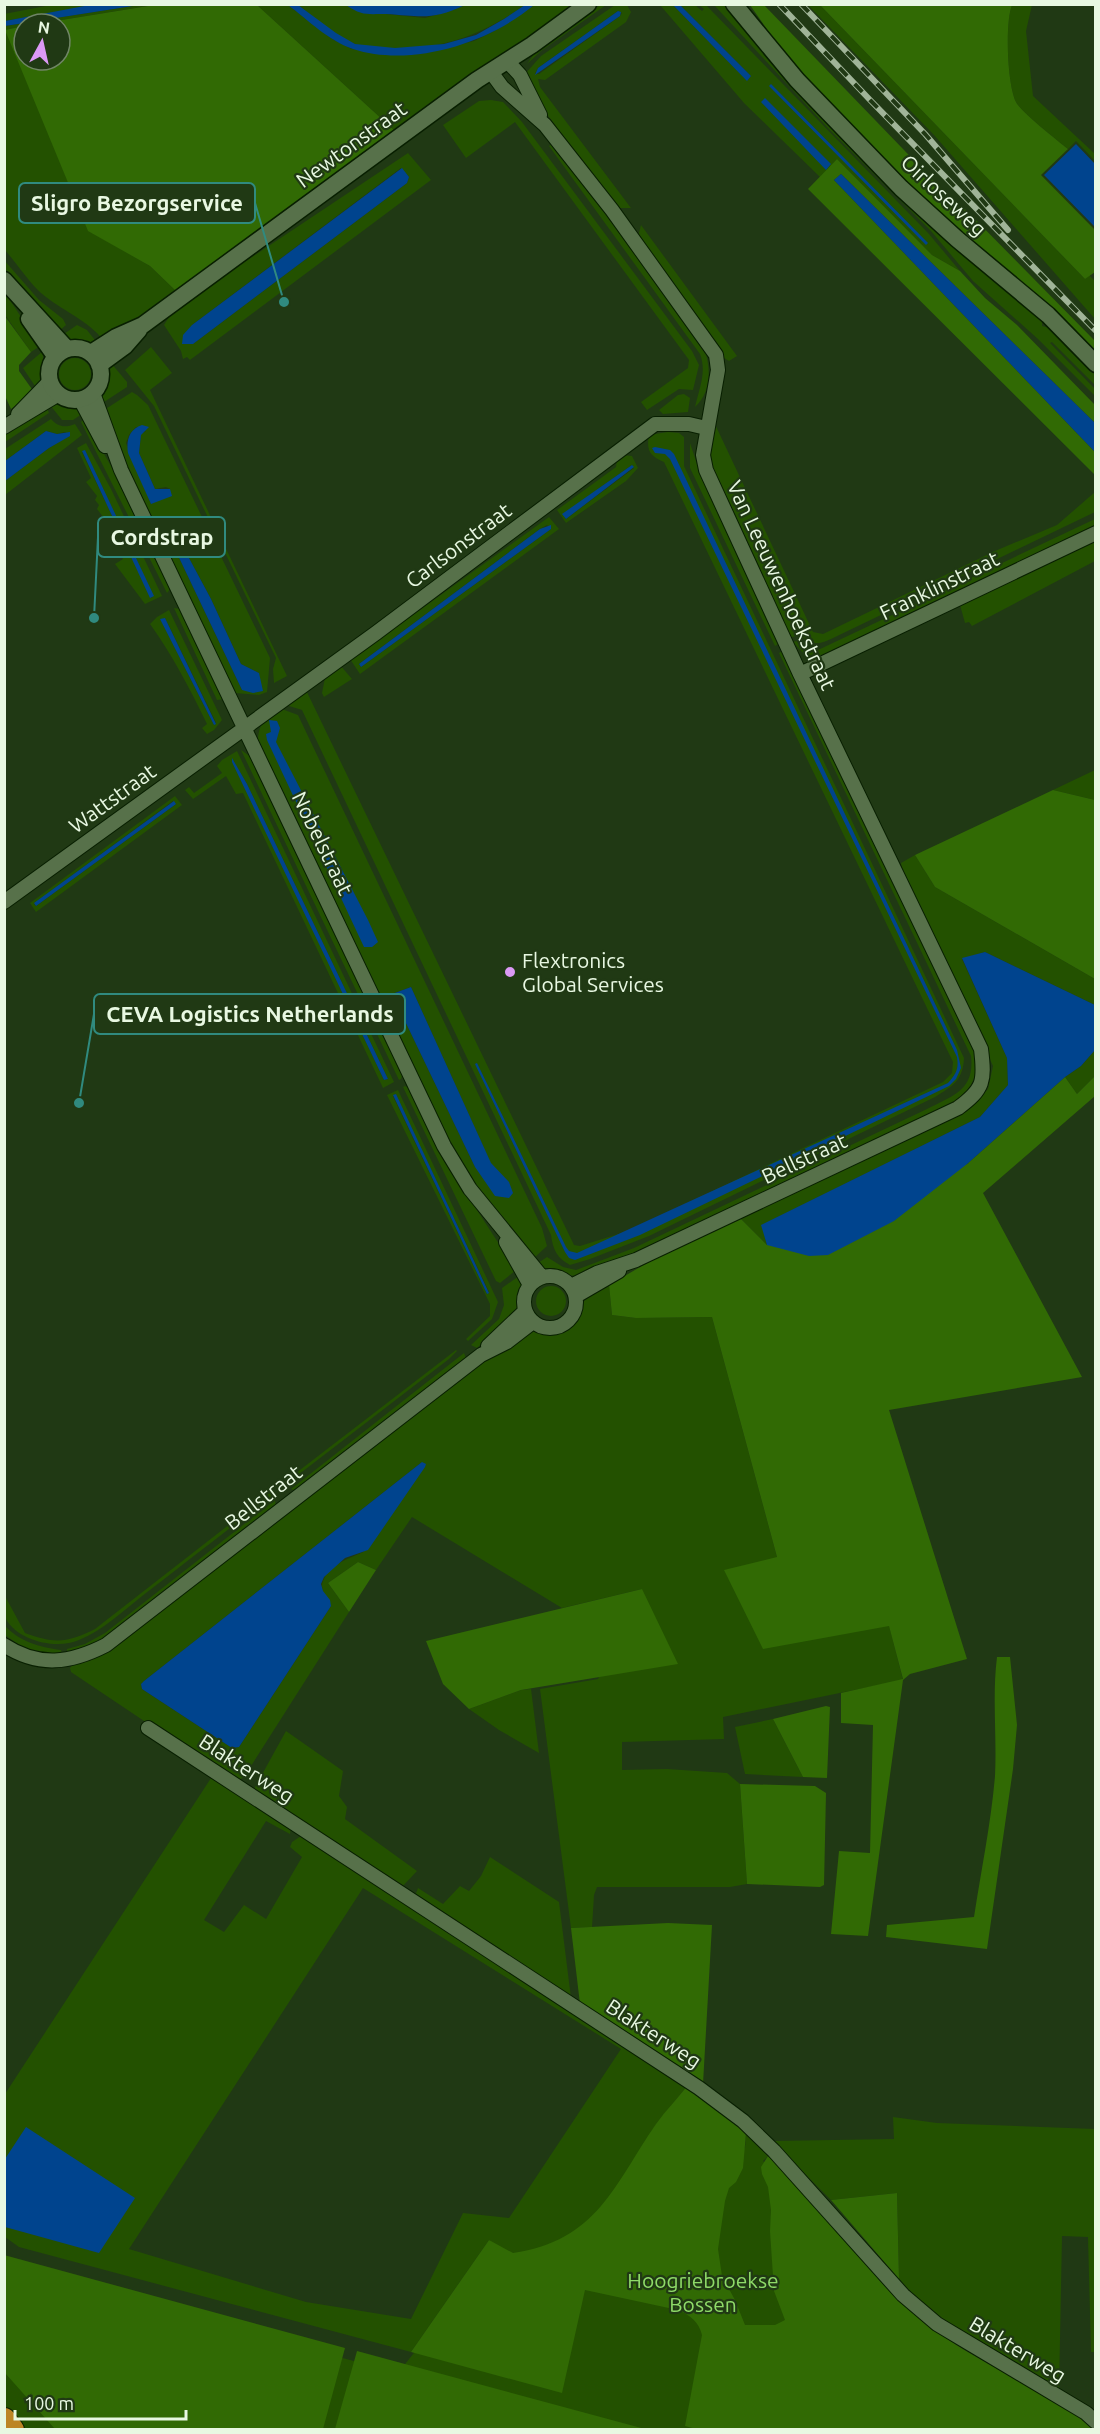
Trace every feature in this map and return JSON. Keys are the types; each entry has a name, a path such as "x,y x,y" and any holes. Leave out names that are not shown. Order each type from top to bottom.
{"highway":[{"path":"4,2420 12,2430"}],"street":[{"name":"Newtonstraat","path":"95,359 116,337 143,325 477,80 588,4"},
{"name":"Oirloseweg","path":"734,4 797,80 902,188 957,240 1048,315 1095,364"},
{"name":"Oirloseweg","path":"748,4 773,50"},
{"name":"Van Leeuwenhoekstraat","path":"507,61 520,75 545,125"},
{"name":"Van Leeuwenhoekstraat","path":"491,72 502,87 545,125 612,210 716,355 718,364 703,455 706,470 800,674 981,1049 984,1070 981,1083"},
{"path":"8,285 61,353"},
{"path":"79,348 95,359 100,382 87,396 69,399 54,388 50,368 61,353 79,348"},
{"path":"9,424 54,388"},
{"name":"Nobelstraat","path":"87,396 103,444 121,470 444,1146 470,1189 536,1281"},
{"name":"Carlsonstraat","path":"244,729 655,424 689,424 706,428"},
{"name":"Franklinstraat","path":"800,674 1095,533"},
{"name":"Wattstraat","path":"4,902 244,729"},
{"name":"Bellstraat","path":"573,1291 958,1108 974,1096 981,1083"},
{"path":"558,1277 573,1291 575,1311 567,1323 554,1328 539,1326 529,1317 524,1297 536,1281 558,1277"},
{"name":"Bellstraat","path":"4,1645 17,1653 38,1660 65,1661 84,1656 106,1646 529,1317"},
{"name":"Blakterweg","path":"148,1728 699,2088 743,2121 774,2151 903,2295 937,2324 1086,2413 1095,2422"}],"green space":[{"path":"51,5 95,5 56,12 14,12"},
{"path":"139,5 154,5 72,18 72,16"},
{"path":"154,5 257,5 395,131 177,292 150,266 88,231 22,72 72,72 72,18"},
{"path":"257,5 288,5 334,40 352,49 414,54 474,41 500,28 534,5 577,5 395,131"},
{"path":"298,5 346,5 386,14 425,18 465,5 525,5 493,25 460,39 425,47 406,48 355,44 333,32"},
{"path":"600,5 606,5 541,51 527,64 536,51"},
{"path":"615,5 627,5 631,12 626,22 545,80 538,79 540,87 631,208 615,208 528,88 525,74 541,56","holes":["618,11 622,13 539,74 535,74 538,68"]},
{"path":"660,5 673,5 747,80 751,76 680,5 695,5 702,11 704,9 699,5 706,5 929,234 960,271 932,255 837,159 820,177 744,103"},
{"path":"714,5 729,5 1042,319 1042,326 1054,329 1095,371 1095,385 1052,342 1050,343 1095,389 1095,396 1038,339 973,281 931,231 828,128"},
{"path":"750,5 764,5 959,207 966,210 1095,341 1095,355 948,223 825,100 789,61"},
{"path":"808,5 820,5 1085,279 1089,275 1095,281 1095,319 934,135"},
{"path":"820,5 1012,5 1008,38 1013,93 1016,102 1024,112 1068,149 1041,175 1095,230 1095,272 1085,279"},
{"path":"1012,5 1032,5 1026,31 1033,96 1095,154 1095,161 1076,141 1068,149 1032,119 1016,102 1008,53 1008,25"},
{"path":"12,12 12,20 5,21 4,14"},
{"path":"12,25 12,29 6,30 12,45 12,72 23,72 88,230 150,266 177,292 104,341 90,327 41,293 5,250 5,26"},
{"path":"12,29 12,47 5,30"},
{"path":"479,101 503,102 522,122 692,351 699,365 693,390 679,389 647,410 641,402 688,368 689,360 515,122 466,158 443,125"},
{"path":"552,144 702,343 709,376 705,393 695,407 703,374 700,354 549,146"},
{"path":"408,153 431,180 190,360 187,357 183,359 181,351 164,325 174,309","holes":["401,168 409,177 407,183 193,344 192,325"]},
{"path":"837,159 932,255 960,271 985,298 1017,325 1095,405 1095,423 841,174 834,180 1095,452 1095,475 808,189"},
{"path":"641,225 737,356 729,361 721,356 637,240"},
{"path":"4,260 39,300 63,319 66,325 58,332 5,269"},
{"path":"4,291 40,346 31,352 5,315"},
{"path":"4,315 31,352 19,365 19,371 34,392 11,409 5,396"},
{"path":"77,325 87,330 98,344 79,344 61,336"},
{"path":"151,347 172,373 150,390 287,676 274,683 273,669 276,658 154,406 125,370"},
{"path":"43,351 43,376 37,389 23,368"},
{"path":"75,358 86,363 91,374 86,385 75,390 64,385 59,374 64,363"},
{"path":"111,363 127,382 127,387 101,404 100,398"},
{"path":"132,392 148,405 270,658 267,692 259,695 235,693 142,500 104,410","holes":["136,427 146,431 141,434 139,453 155,489 166,487 170,489 151,504 126,443","192,541 189,558 241,664 259,673 242,690 173,545"]},
{"path":"684,394 690,398 688,412 663,414 659,410 678,395"},
{"path":"60,403 75,407 82,414 73,420 62,420 50,405"},
{"path":"47,408 49,413 5,442 5,435"},
{"path":"51,419 62,426 75,424 82,435 5,495 5,481 69,436 65,432 57,434 46,431 5,461 5,449"},
{"path":"84,419 119,480 171,588 167,593 81,422"},
{"path":"713,420 813,632 823,634 995,551 1057,525 1095,492 1095,512 831,639 812,643 802,637 790,637 711,466 710,439"},
{"path":"679,433 684,437 684,466 964,1058 962,1072 956,1082 935,1097 649,1236 570,1265 554,1249 551,1235 302,710 286,705 305,688 574,1245 580,1246 628,1231 943,1082 952,1073 953,1062 664,462 655,458 650,452 649,435"},
{"path":"86,443 111,489 162,596 145,604 115,564 123,559 118,551 121,549 110,533 113,530 97,509 99,505 95,500 97,496 86,482 91,478 77,448","holes":["85,451 153,596 151,598 82,452"]},
{"path":"690,443 698,467 780,643 775,646 690,468"},
{"path":"623,455 632,456 638,468 626,481 566,523 557,510 616,467 617,459","holes":["632,465 634,468 566,519 563,514"]},
{"path":"549,517 559,529 360,674 350,659 359,650 363,651","holes":["547,525 551,529 361,667 359,664 540,529"]},
{"path":"1095,519 1095,528 818,659 805,655 793,642 797,641 818,650"},
{"path":"1095,538 1095,561 972,626 969,622 965,623 960,605 966,601"},
{"path":"174,608 181,609 224,699 217,700"},
{"path":"169,610 222,720 214,730 207,734 202,728 207,724 194,698 174,660 150,624","holes":["165,618 216,723 214,725 161,620"]},
{"path":"782,651 976,1052 975,1076 969,1088 952,1104 643,1252 574,1276 544,1268 538,1263 547,1257 563,1267 576,1270 634,1248 945,1100 960,1090 969,1077 971,1056 779,653"},
{"path":"340,665 352,679 324,697 322,693 325,678"},
{"path":"279,708 298,715 542,1228 547,1246 534,1258 459,1163 258,742 261,726 266,718","holes":["411,987 491,1164 475,1167 392,994"]},
{"path":"241,750 251,757 403,1073 399,1080"},
{"path":"237,751 394,1082 383,1088 243,793 236,794 226,776 193,799 185,790 189,787 194,793 222,773 217,766","holes":["232,759 247,784 388,1079 384,1080"]},
{"path":"1095,770 1095,800 1053,790"},
{"path":"1053,790 1095,800 1095,979 935,887 915,855"},
{"path":"175,796 182,805 36,912 30,903","holes":["173,801 176,804 36,906 34,904"]},
{"path":"915,855 935,887 1095,979 1095,1005 985,952 962,959 1007,1058 1008,1085 980,1117 762,1225 767,1245 740,1218 971,1106 988,1089 993,1066 902,869 901,863"},
{"path":"1095,1050 1095,1076 1077,1094 1065,1077 1081,1066"},
{"path":"1095,1076 1095,1096 983,1193 1082,1377 889,1410 967,1659 910,1674 903,1680 868,1936 831,1934 839,1851 870,1853 873,1725 841,1723 841,1693 903,1679 889,1626 763,1649 724,1570 777,1557 712,1317 636,1318 612,1315 609,1285 654,1259 740,1218 767,1245 967,1164 1065,1077 1077,1094"},
{"path":"403,1087 411,1089 443,1158 516,1270 500,1283 496,1281"},
{"path":"398,1090 498,1302 492,1319 468,1341 466,1339 490,1316 490,1304 387,1095","holes":["395,1094 489,1292 487,1294 393,1096"]},
{"path":"519,1276 521,1294 515,1312 477,1348 471,1345 499,1319 504,1305 502,1288"},
{"path":"609,1285 612,1315 636,1318 712,1317 777,1557 889,1625 903,1680 723,1717 724,1739 622,1742 622,1770 667,1769 727,1773 740,1784 747,1884 730,1887 597,1887 594,1895 592,1927 571,1928 540,1689 598,1679 642,1589 562,1608 412,1517 376,1570 358,1562 328,1583 349,1612 244,1777 235,1782 71,1672 70,1668 73,1664 462,1376 530,1331 559,1332 567,1328 575,1322 582,1303","holes":["422,1462 368,1548 335,1566 326,1575 322,1587 331,1606 239,1747 232,1748 142,1689 141,1684 144,1681"]},
{"path":"551,1286 562,1290 566,1301 562,1312 551,1316 540,1312 536,1301 540,1290"},
{"path":"456,1350 449,1359 285,1485 283,1483"},
{"path":"464,1353 466,1358 447,1375 296,1491 291,1489"},
{"path":"271,1492 273,1495 114,1619 88,1636 70,1643 39,1642 19,1633 6,1619 5,1596 25,1633 45,1639 61,1640 95,1629"},
{"path":"275,1500 276,1507 100,1642 67,1654 67,1649 85,1644 105,1633"},
{"path":"358,1562 376,1570 349,1612 328,1583"},
{"path":"642,1589 678,1664 521,1690 469,1709 443,1684 426,1641"},
{"path":"4,1625 23,1640 61,1650 62,1654 39,1653 25,1648 5,1635"},
{"path":"997,1657 1010,1657 1017,1725 1013,1769 987,1949 886,1937 887,1925 974,1917 995,1776"},
{"path":"531,1689 539,1753 499,1730 469,1709 521,1690"},
{"path":"826,1706 830,1707 827,1778 803,1777 773,1719"},
{"path":"773,1719 803,1777 745,1774 735,1727"},
{"path":"286,1731 343,1771 339,1796 347,1807 345,1819 417,1871 401,1888 254,1789"},
{"name":"Hoogriebroekse Bossen","path":"213,1775 291,1826 290,1834 266,1821 204,1920 224,1932 244,1905 266,1919 302,1857 290,1847 292,1842 304,1834 688,2085 657,2123 641,2149 745,2148 746,2133 768,2156 763,2161 923,2331 1090,2429 5,2429 4,2266 398,2373 495,2251 489,2240 411,2352 19,2247 5,2237 5,2094","holes":["363,1888 621,2049 509,2218 463,2213 411,2319 306,2302 129,2249"]},
{"path":"740,1784 815,1786 826,1793 824,1885 820,1887 747,1884"},
{"path":"490,1857 559,1902 571,1998 415,1896 418,1888 443,1904 460,1886 469,1891 481,1876"},
{"path":"668,1923 712,1925 703,2084 580,2004 571,1928"},
{"name":"Hoogriebroekse Bossen","path":"688,2085 746,2133 743,2168 736,2182 729,2188 718,2249 722,2276 745,2325 775,2325 785,2320 774,2291 771,2210 768,2187 761,2167 768,2156 936,2331 974,2356 1075,2413 1095,2429 696,2429 685,2426 702,2335 696,2323 678,2310 585,2290 562,2393 411,2352 489,2240 513,2253 542,2247 565,2236 584,2223 600,2207 656,2124"},
{"path":"893,2117 937,2123 1095,2129 1095,2352 1091,2352 1088,2237 1062,2236 1059,2392 929,2312 899,2279 897,2193 831,2200 772,2141 894,2139"},
{"path":"897,2193 899,2279 831,2200"},
{"path":"4,2255 345,2348 323,2429 55,2429 5,2373"},
{"path":"357,2351 645,2429 335,2429"}],"water":[{"path":"95,4 139,5 72,16 72,12 53,12"},
{"path":"288,5 298,5 355,44 395,48 444,44 476,35 525,5 534,5 516,19 472,41 424,53 399,55 376,54 344,45 327,36"},
{"path":"346,5 465,5 444,13 417,16 365,14"},
{"path":"673,5 680,5 751,76 747,81"},
{"path":"618,11 621,12 620,16 535,75 538,68"},
{"path":"12,20 12,25 5,26 5,21"},
{"path":"771,84 928,243 926,245 769,86"},
{"path":"765,98 831,164 826,170 761,102"},
{"path":"1076,144 1095,164 1095,227 1044,175"},
{"path":"402,168 409,177 407,183 193,344 182,344 183,335 192,325"},
{"path":"841,174 1095,423 1095,452 834,180"},
{"path":"142,425 149,427 141,435 139,453 155,489 170,489 172,496 151,504 128,453 129,436 134,429"},
{"path":"46,431 57,434 70,432 70,436 49,448 5,481 5,461"},
{"path":"652,448 670,450 674,454 957,1050 961,1068 956,1079 949,1086 640,1235 575,1260 569,1258 565,1252 475,1064 477,1063 566,1247 569,1251 577,1253 948,1083 958,1065 957,1057 670,459 665,454 655,453"},
{"path":"85,450 154,596 150,598 82,451"},
{"path":"632,465 634,467 566,519 562,514"},
{"path":"551,525 551,529 361,667 359,664 540,529"},
{"path":"188,538 192,541 189,558 241,664 259,673 263,691 253,693 242,690 173,545"},
{"path":"165,618 216,724 214,725 160,619"},
{"path":"269,720 277,721 280,728 276,742 378,942 372,947 364,947 267,740 266,734 271,732"},
{"path":"232,758 247,784 388,1079 384,1080"},
{"path":"174,801 176,804 36,906 34,903"},
{"path":"985,952 1095,1005 1095,1050 1081,1066 1065,1077 967,1164 894,1221 828,1255 809,1256 767,1245 761,1225 980,1117 1008,1085 1007,1058 962,958"},
{"path":"411,987 491,1163 509,1182 513,1193 509,1198 495,1196 475,1167 392,994"},
{"path":"396,1094 489,1293 487,1294 393,1095"},
{"path":"422,1462 426,1464 425,1467 368,1550 345,1558 324,1577 321,1584 331,1606 239,1747 232,1748 142,1689 141,1684 144,1681"},
{"path":"26,2127 135,2198 99,2253 5,2227 5,2159"}],"railway":[{"path":"779,4 1096,331"},
{"path":"801,4 925,134 1008,230"}],"place":[{"name":"Sligro Bezorgservice","path":"284,302"},
{"name":"Cordstrap","path":"94,618"},
{"name":"Flextronics Global Services","path":"510,972"},
{"name":"CEVA Logistics Netherlands","path":"79,1103"}]}
